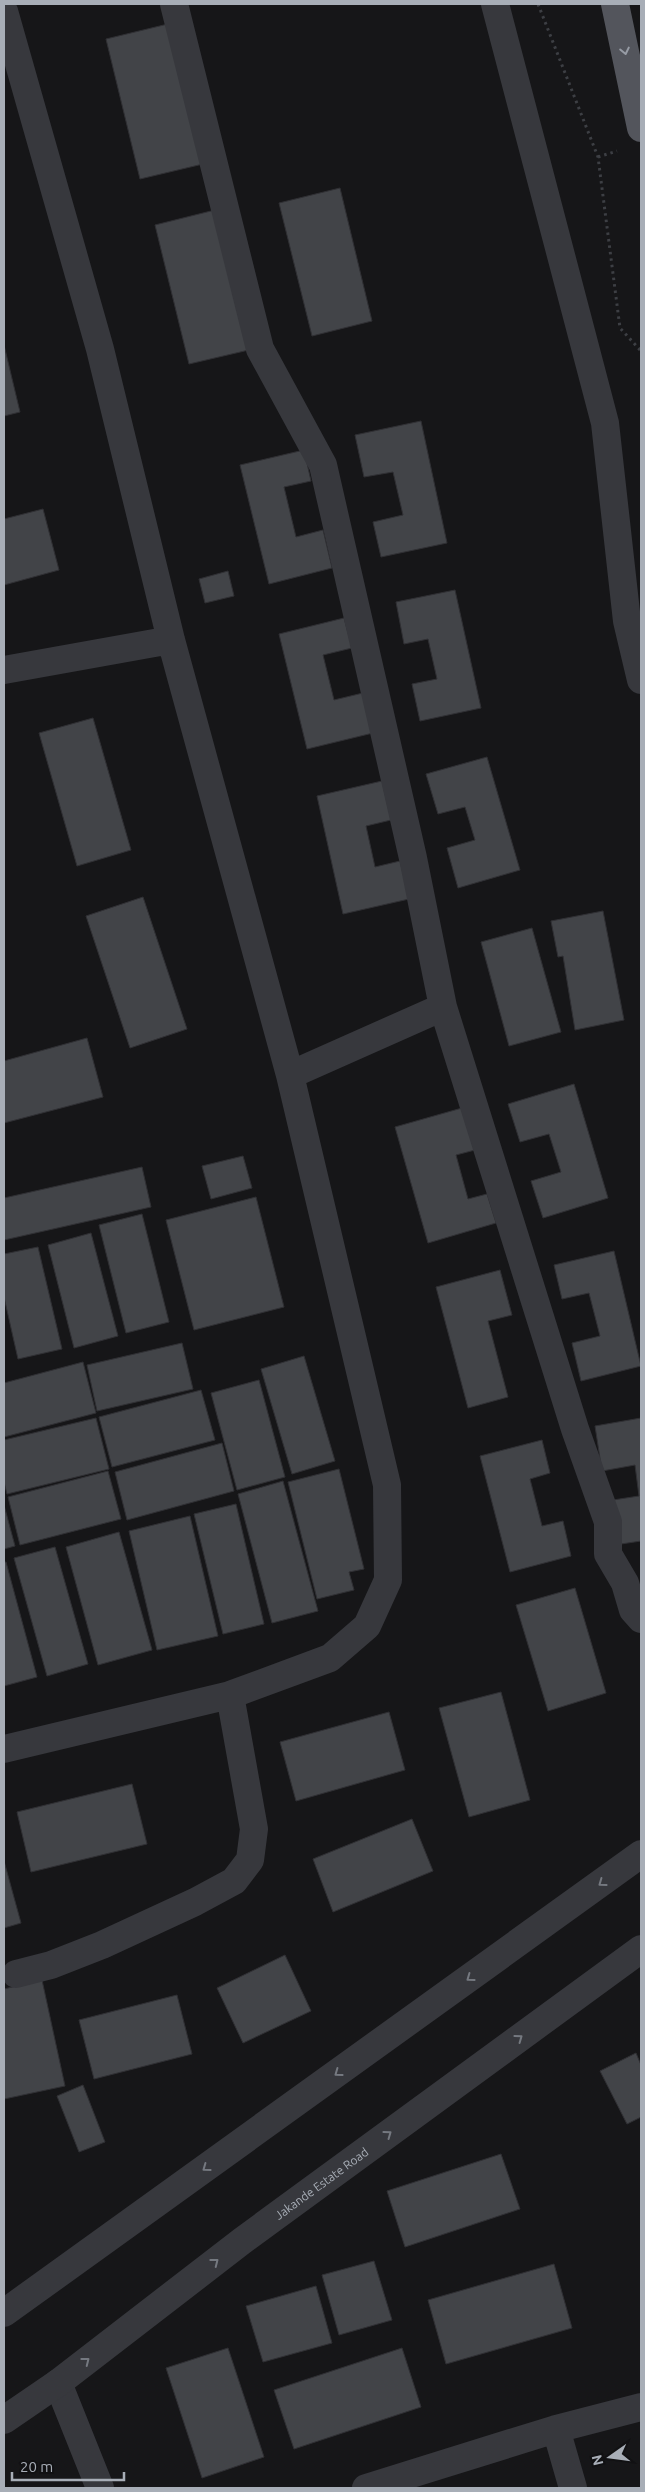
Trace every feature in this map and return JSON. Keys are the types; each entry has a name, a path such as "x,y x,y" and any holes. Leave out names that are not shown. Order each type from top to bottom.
{"main road":[{"path":"614,4 641,128"}],"street":[{"path":"174,4 260,349 323,465 411,848 443,1007 575,1429 608,1522 608,1554 625,1583 633,1610 641,1619"},
{"path":"495,4 605,423 626,620 641,680"},
{"path":"4,11 100,349 172,640 290,1075 386,1485 388,1580 367,1626 330,1658 230,1695 4,1749"},
{"path":"4,670 172,640"},
{"path":"290,1075 443,1007"},
{"path":"16,1974 51,1965 102,1945 195,1902 234,1881 250,1860 254,1829 230,1695"},
{"path":"4,2313 641,1854"},
{"name":"Jakande Estate Road","path":"4,2420 58,2382 242,2241 641,1949"},
{"path":"58,2382 100,2488"},
{"path":"366,2488 556,2429 641,2407"},
{"path":"556,2429 573,2488"}],"path":[{"path":"538,4 598,157 620,328 641,351"}],"building":[{"path":"168,24 203,164 140,179 106,39"},
{"path":"340,188 372,321 312,336 279,203"},
{"path":"219,209 253,349 189,364 155,225"},
{"path":"4,345 20,412 4,416"},
{"path":"421,421 447,543 381,557 373,522 403,515 393,472 364,477 355,435"},
{"path":"304,450 311,481 284,487 296,537 323,530 332,568 269,584 240,465"},
{"path":"43,509 59,570 4,585 4,519"},
{"path":"228,571 234,596 205,603 199,579"},
{"path":"455,590 481,708 420,721 412,684 437,679 428,639 404,644 396,602"},
{"path":"344,618 352,648 323,655 334,700 363,693 373,733 307,749 279,634"},
{"path":"93,718 131,850 77,866 39,733"},
{"path":"487,757 520,870 458,888 447,848 475,840 465,807 438,814 426,774"},
{"path":"382,781 391,820 366,826 375,867 400,861 409,899 343,914 317,796"},
{"path":"143,897 187,1029 130,1048 86,916"},
{"path":"603,911 624,1020 575,1030 563,956 558,957 551,921"},
{"path":"532,928 561,1032 509,1046 481,942"},
{"path":"87,1038 103,1097 4,1123 4,1061"},
{"path":"574,1084 608,1198 543,1218 531,1181 561,1172 549,1134 520,1142 508,1104"},
{"path":"462,1108 475,1150 456,1155 468,1199 487,1194 496,1223 428,1243 395,1127"},
{"path":"243,1156 252,1188 211,1199 202,1166"},
{"path":"142,1167 151,1207 4,1240 4,1198"},
{"path":"256,1197 284,1307 194,1330 166,1220"},
{"path":"142,1214 169,1322 126,1333 99,1225"},
{"path":"91,1233 118,1336 74,1348 48,1245"},
{"path":"38,1247 62,1349 18,1359 4,1297 4,1254"},
{"path":"614,1251 641,1366 581,1381 572,1343 600,1336 589,1293 562,1299 554,1265"},
{"path":"500,1270 512,1315 488,1321 508,1397 468,1408 436,1287"},
{"path":"182,1343 193,1389 97,1411 87,1365"},
{"path":"304,1356 335,1461 292,1474 261,1369"},
{"path":"83,1362 96,1413 4,1437 4,1383"},
{"path":"259,1380 285,1477 237,1490 211,1393"},
{"path":"201,1390 215,1440 112,1467 99,1417"},
{"path":"96,1418 109,1469 7,1494 4,1482 4,1440"},
{"path":"641,1418 641,1541 621,1544 613,1500 639,1496 635,1465 602,1471 595,1426"},
{"path":"542,1440 550,1473 530,1479 542,1526 563,1521 571,1556 510,1572 480,1456"},
{"path":"222,1443 234,1491 127,1520 115,1472"},
{"path":"339,1469 364,1569 349,1572 354,1590 317,1599 288,1482"},
{"path":"108,1471 121,1519 20,1545 8,1497"},
{"path":"283,1481 318,1611 272,1623 238,1494"},
{"path":"236,1504 264,1624 223,1634 194,1514"},
{"path":"4,1505 15,1546 4,1549"},
{"path":"190,1516 218,1636 157,1650 129,1531"},
{"path":"119,1532 152,1650 98,1665 66,1547"},
{"path":"55,1547 88,1664 47,1676 14,1558"},
{"path":"4,1562 6,1562 37,1677 4,1686"},
{"path":"575,1588 606,1693 548,1711 516,1605"},
{"path":"501,1692 530,1800 469,1817 439,1708"},
{"path":"389,1712 405,1770 296,1801 280,1742"},
{"path":"132,1784 147,1844 31,1872 17,1812"},
{"path":"412,1819 433,1871 333,1912 313,1859"},
{"path":"4,1861 21,1923 4,1928"},
{"path":"285,1955 311,2011 243,2043 217,1988"},
{"path":"42,1980 65,2086 4,2099 4,1989"},
{"path":"177,1995 192,2054 94,2079 79,2020"},
{"path":"636,2053 641,2065 641,2117 627,2124 600,2071"},
{"path":"83,2085 105,2142 79,2152 57,2096"},
{"path":"501,2154 520,2209 405,2247 387,2191"},
{"path":"374,2261 392,2320 339,2335 322,2275"},
{"path":"554,2264 572,2328 446,2364 428,2300"},
{"path":"316,2286 332,2343 263,2362 246,2306"},
{"path":"228,2348 264,2457 202,2478 166,2368"},
{"path":"402,2348 421,2407 294,2449 274,2390"}]}
